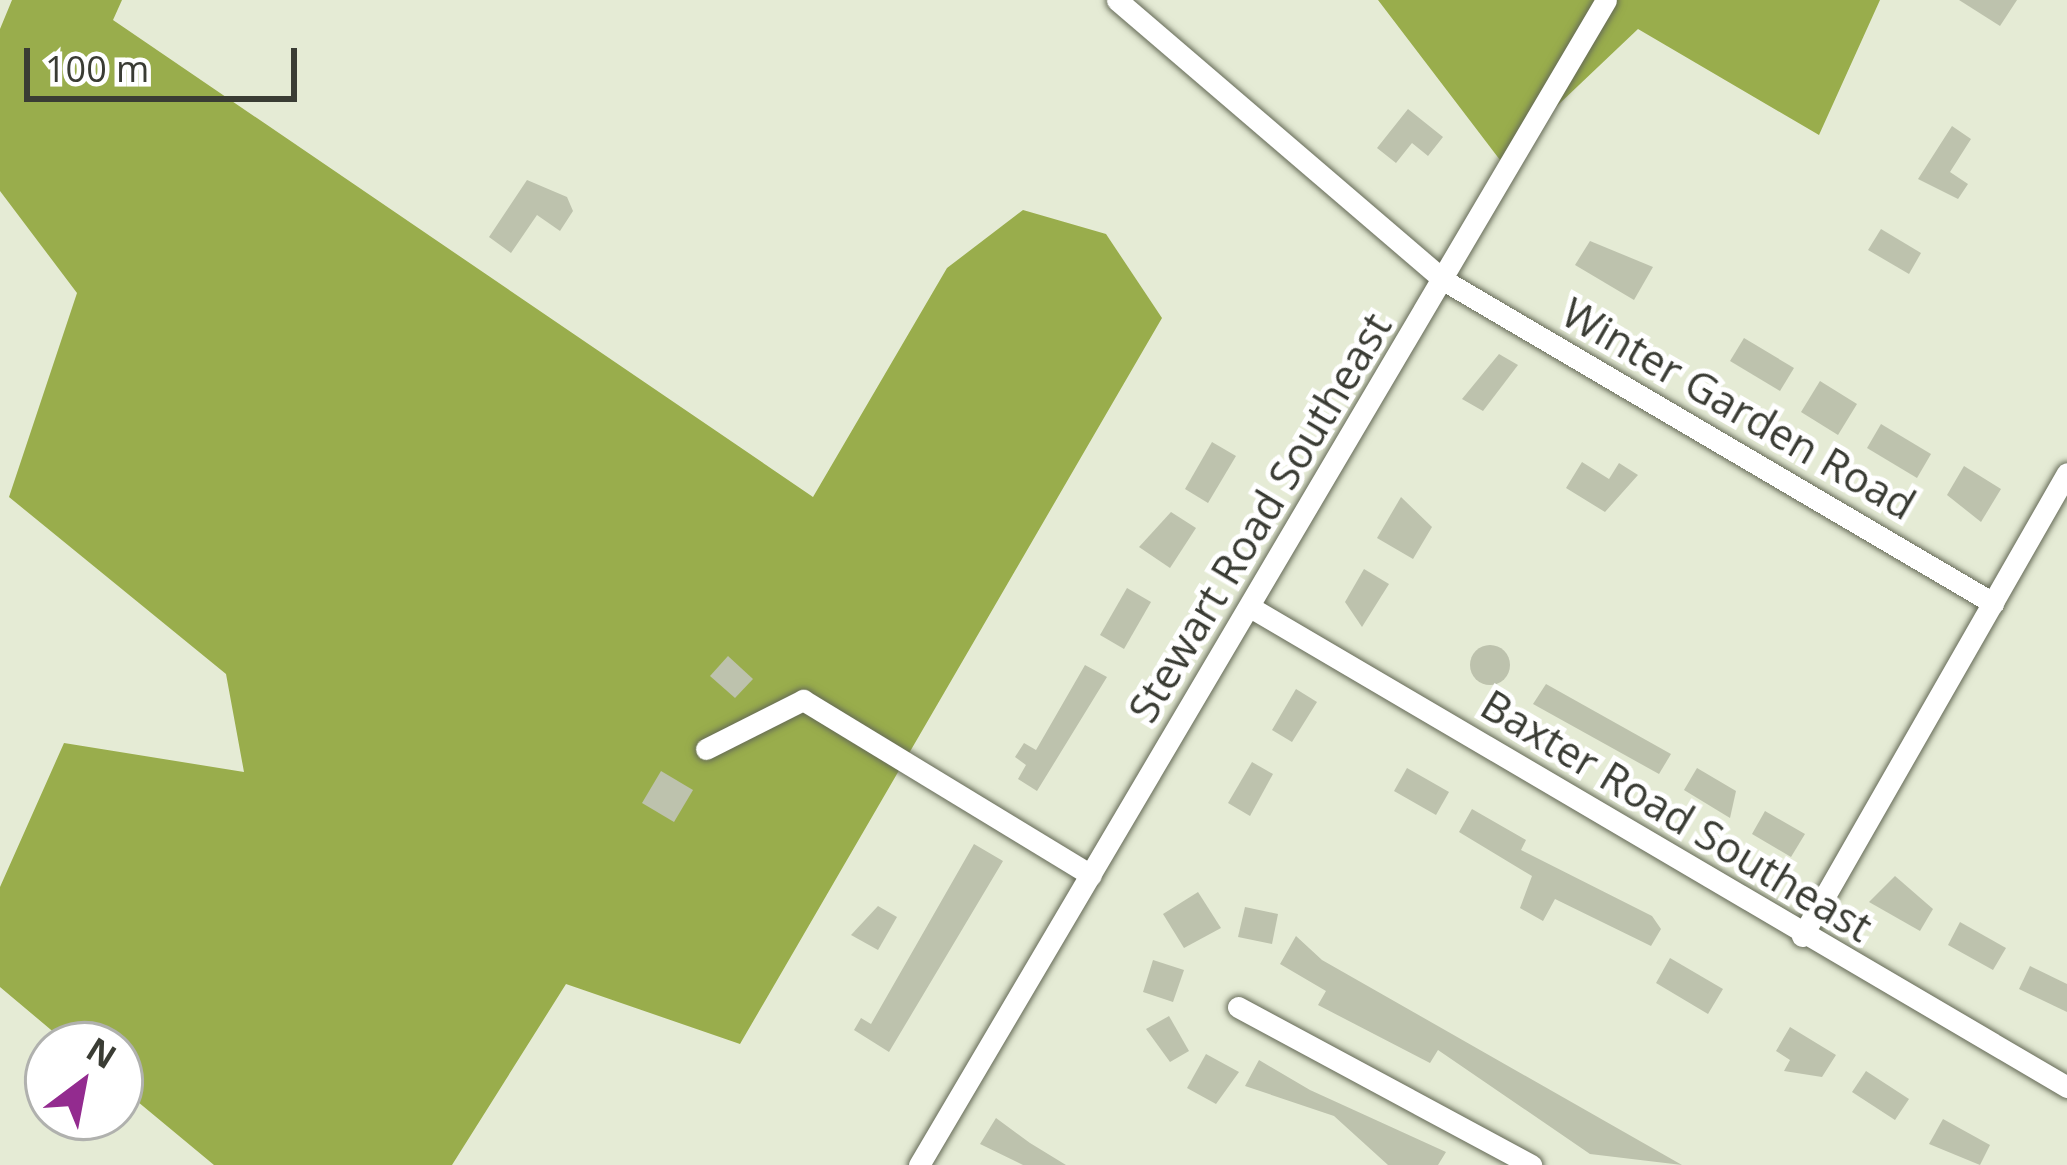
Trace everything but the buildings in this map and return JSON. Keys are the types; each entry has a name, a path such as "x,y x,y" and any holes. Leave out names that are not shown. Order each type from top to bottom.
{"street":[{"path":"1118,0 1445,281"},
{"name":"Stewart Road Southeast","path":"928,1162 1091,875 1445,281 1606,0"},
{"name":"Winter Garden Road","path":"1445,281 1994,603"},
{"path":"1802,936 2067,473"},
{"name":"Baxter Road Southeast","path":"1250,607 1802,936 2067,1087"},
{"path":"706,749 803,700 1091,875"},
{"path":"1238,1007 1531,1165"}],"green space":[{"path":"12,0 122,0 113,20 813,497 947,268 1023,210 1106,234 1162,318 740,1044 566,984 452,1165 214,1165 144,1107 144,1021 40,1021 0,987 0,887 64,743 244,772 226,674 9,497 77,293 0,191 0,29"},
{"path":"1378,0 1880,0 1819,135 1638,29 1500,160"}]}
